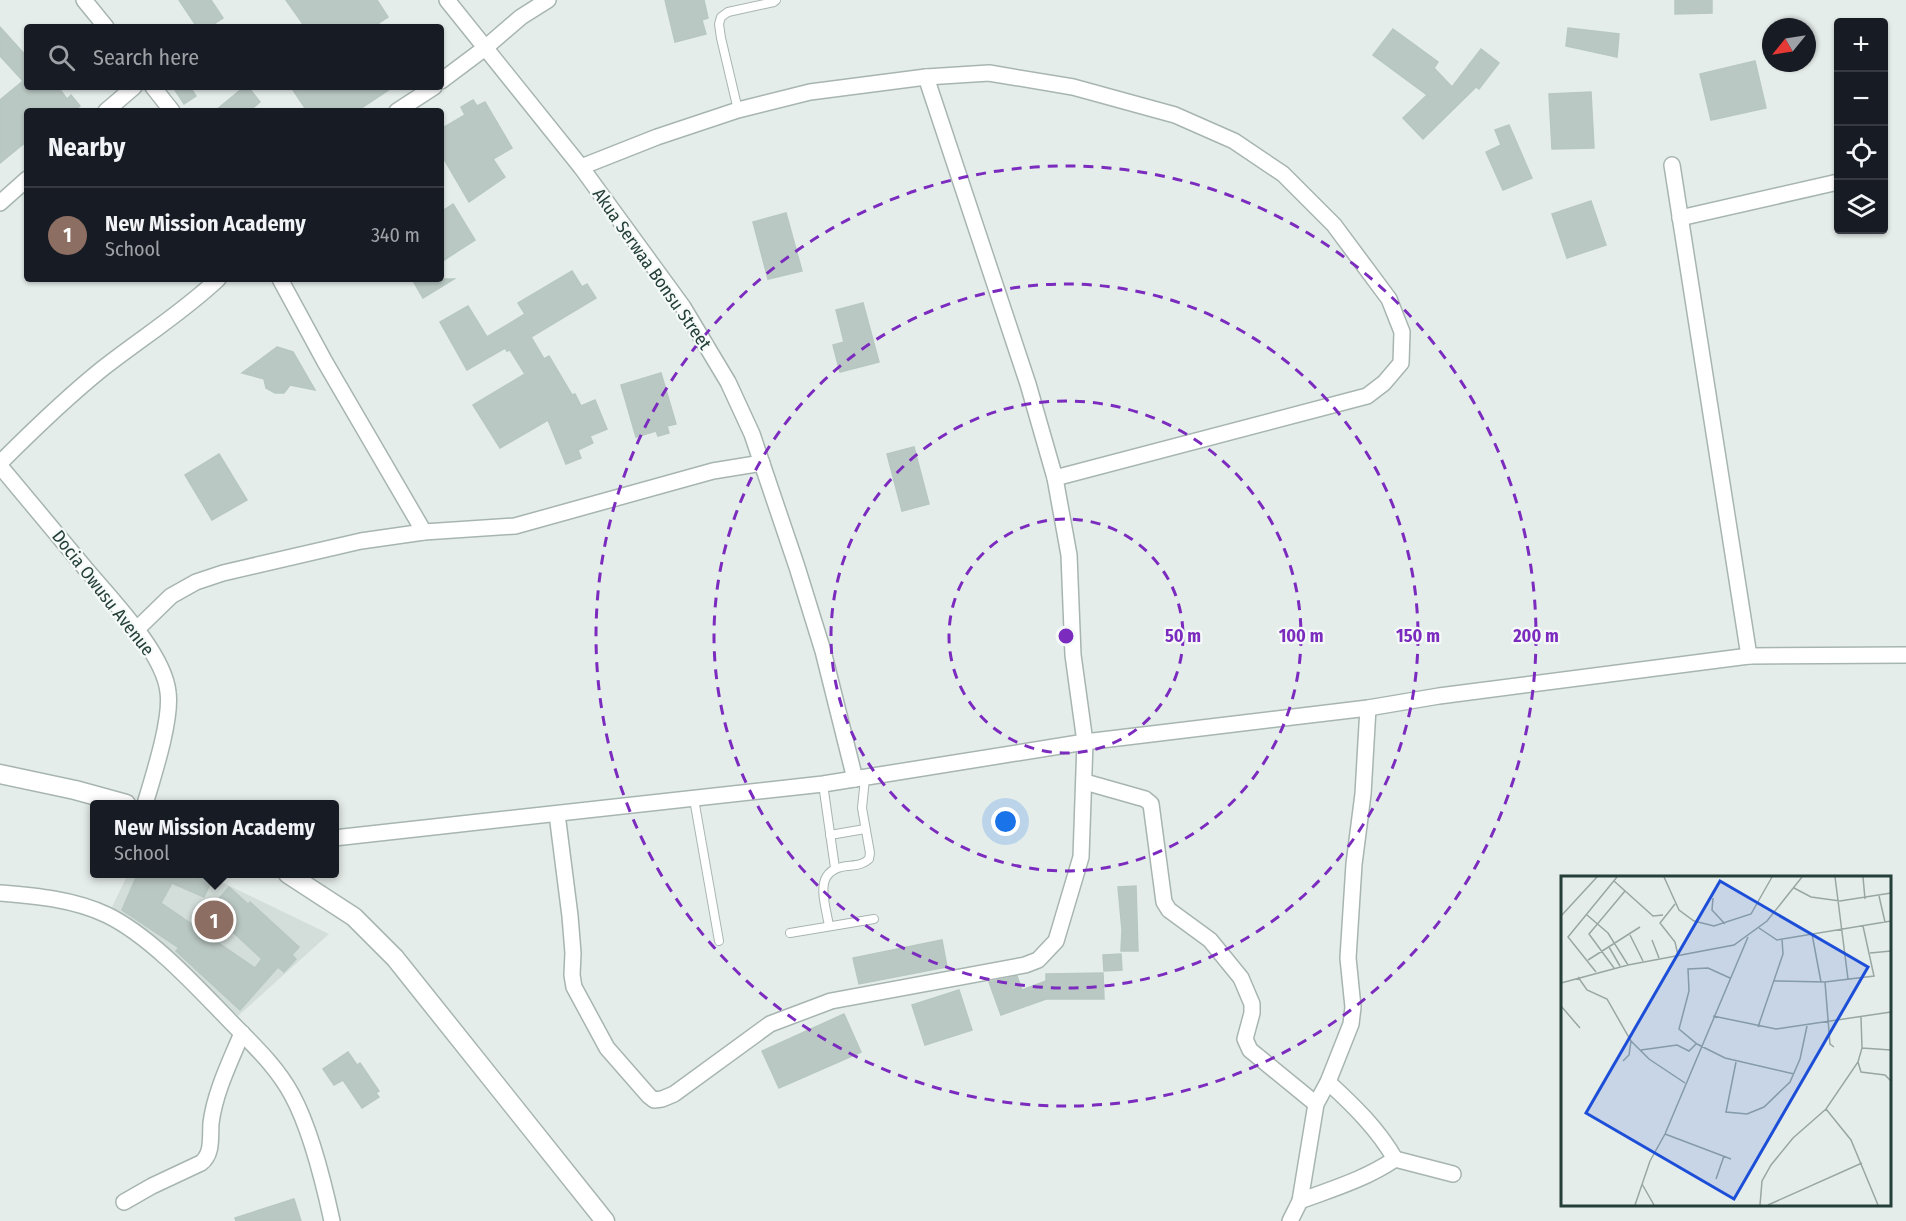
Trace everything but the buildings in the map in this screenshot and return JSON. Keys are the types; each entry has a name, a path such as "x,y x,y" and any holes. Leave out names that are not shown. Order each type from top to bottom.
{"street":[{"path":"84,0 104,24"},
{"name":"Akua Serwaa Bonsu Street","path":"447,0 581,167 683,307 728,382 752,434 762,463 823,651 860,779"},
{"path":"444,79 485,48 520,17 548,0"},
{"path":"581,167 657,137 738,110 810,92 926,77 989,73 1072,87 1175,115 1234,141 1283,174 1334,225 1389,299 1402,332 1401,363 1384,383 1366,396 1055,478"},
{"path":"557,814 570,916 574,987 607,1048 654,1100 675,1094 770,1024 784,1018 831,1001 1025,966 1038,960 1056,941 1081,857 1085,782 1085,742 1073,655 1069,555 1055,478 1028,384 926,77"},
{"path":"110,108 130,90"},
{"path":"155,90 170,108"},
{"path":"402,108 429,90"},
{"path":"1672,165 1749,656"},
{"path":"0,202 24,182"},
{"path":"1680,218 1834,183"},
{"path":"0,464 61,404 94,376 184,309 215,282"},
{"path":"282,282 325,362 424,532"},
{"path":"136,630 171,596 196,582 247,567 361,541 424,532 515,526 713,471 762,463"},
{"name":"Docia Owusu Avenue","path":"0,464 136,630 163,670 169,696 159,755 147,800"},
{"path":"339,837 823,784 1085,742 1368,708 1439,696 1749,656 1906,655"},
{"path":"1290,1221 1300,1201 1316,1104 1328,1082 1350,1024 1353,1007 1348,958 1354,864 1363,794 1368,708"},
{"path":"0,774 111,800"},
{"path":"1085,782 1145,799 1151,804 1164,902 1169,910 1210,940 1241,978 1252,1004 1245,1039 1250,1050 1316,1104"},
{"path":"296,878 354,917 396,958 598,1219"},
{"path":"0,893 64,901 122,923 156,949 242,1033 279,1072 293,1097 316,1163 332,1221"},
{"path":"124,1202 205,1160 210,1147 214,1108 242,1033"},
{"path":"1328,1082 1355,1107 1386,1144 1395,1159 1454,1174"},
{"path":"1300,1201 1360,1178 1395,1159"}],"lane":[{"path":"738,110 721,38 719,24 721,17 728,12 776,0"},
{"path":"829,926 823,883 828,873 835,868 861,865 867,862 870,853 862,808 860,779"},
{"path":"823,784 835,868"},
{"path":"694,799 719,941"},
{"path":"830,835 865,829"},
{"path":"790,933 874,919"}],"shaded area":[{"path":"126,878 213,878 329,934 238,1016 112,907"}],"place":[{"name":"New Mission Academy","path":"214,920"}]}
